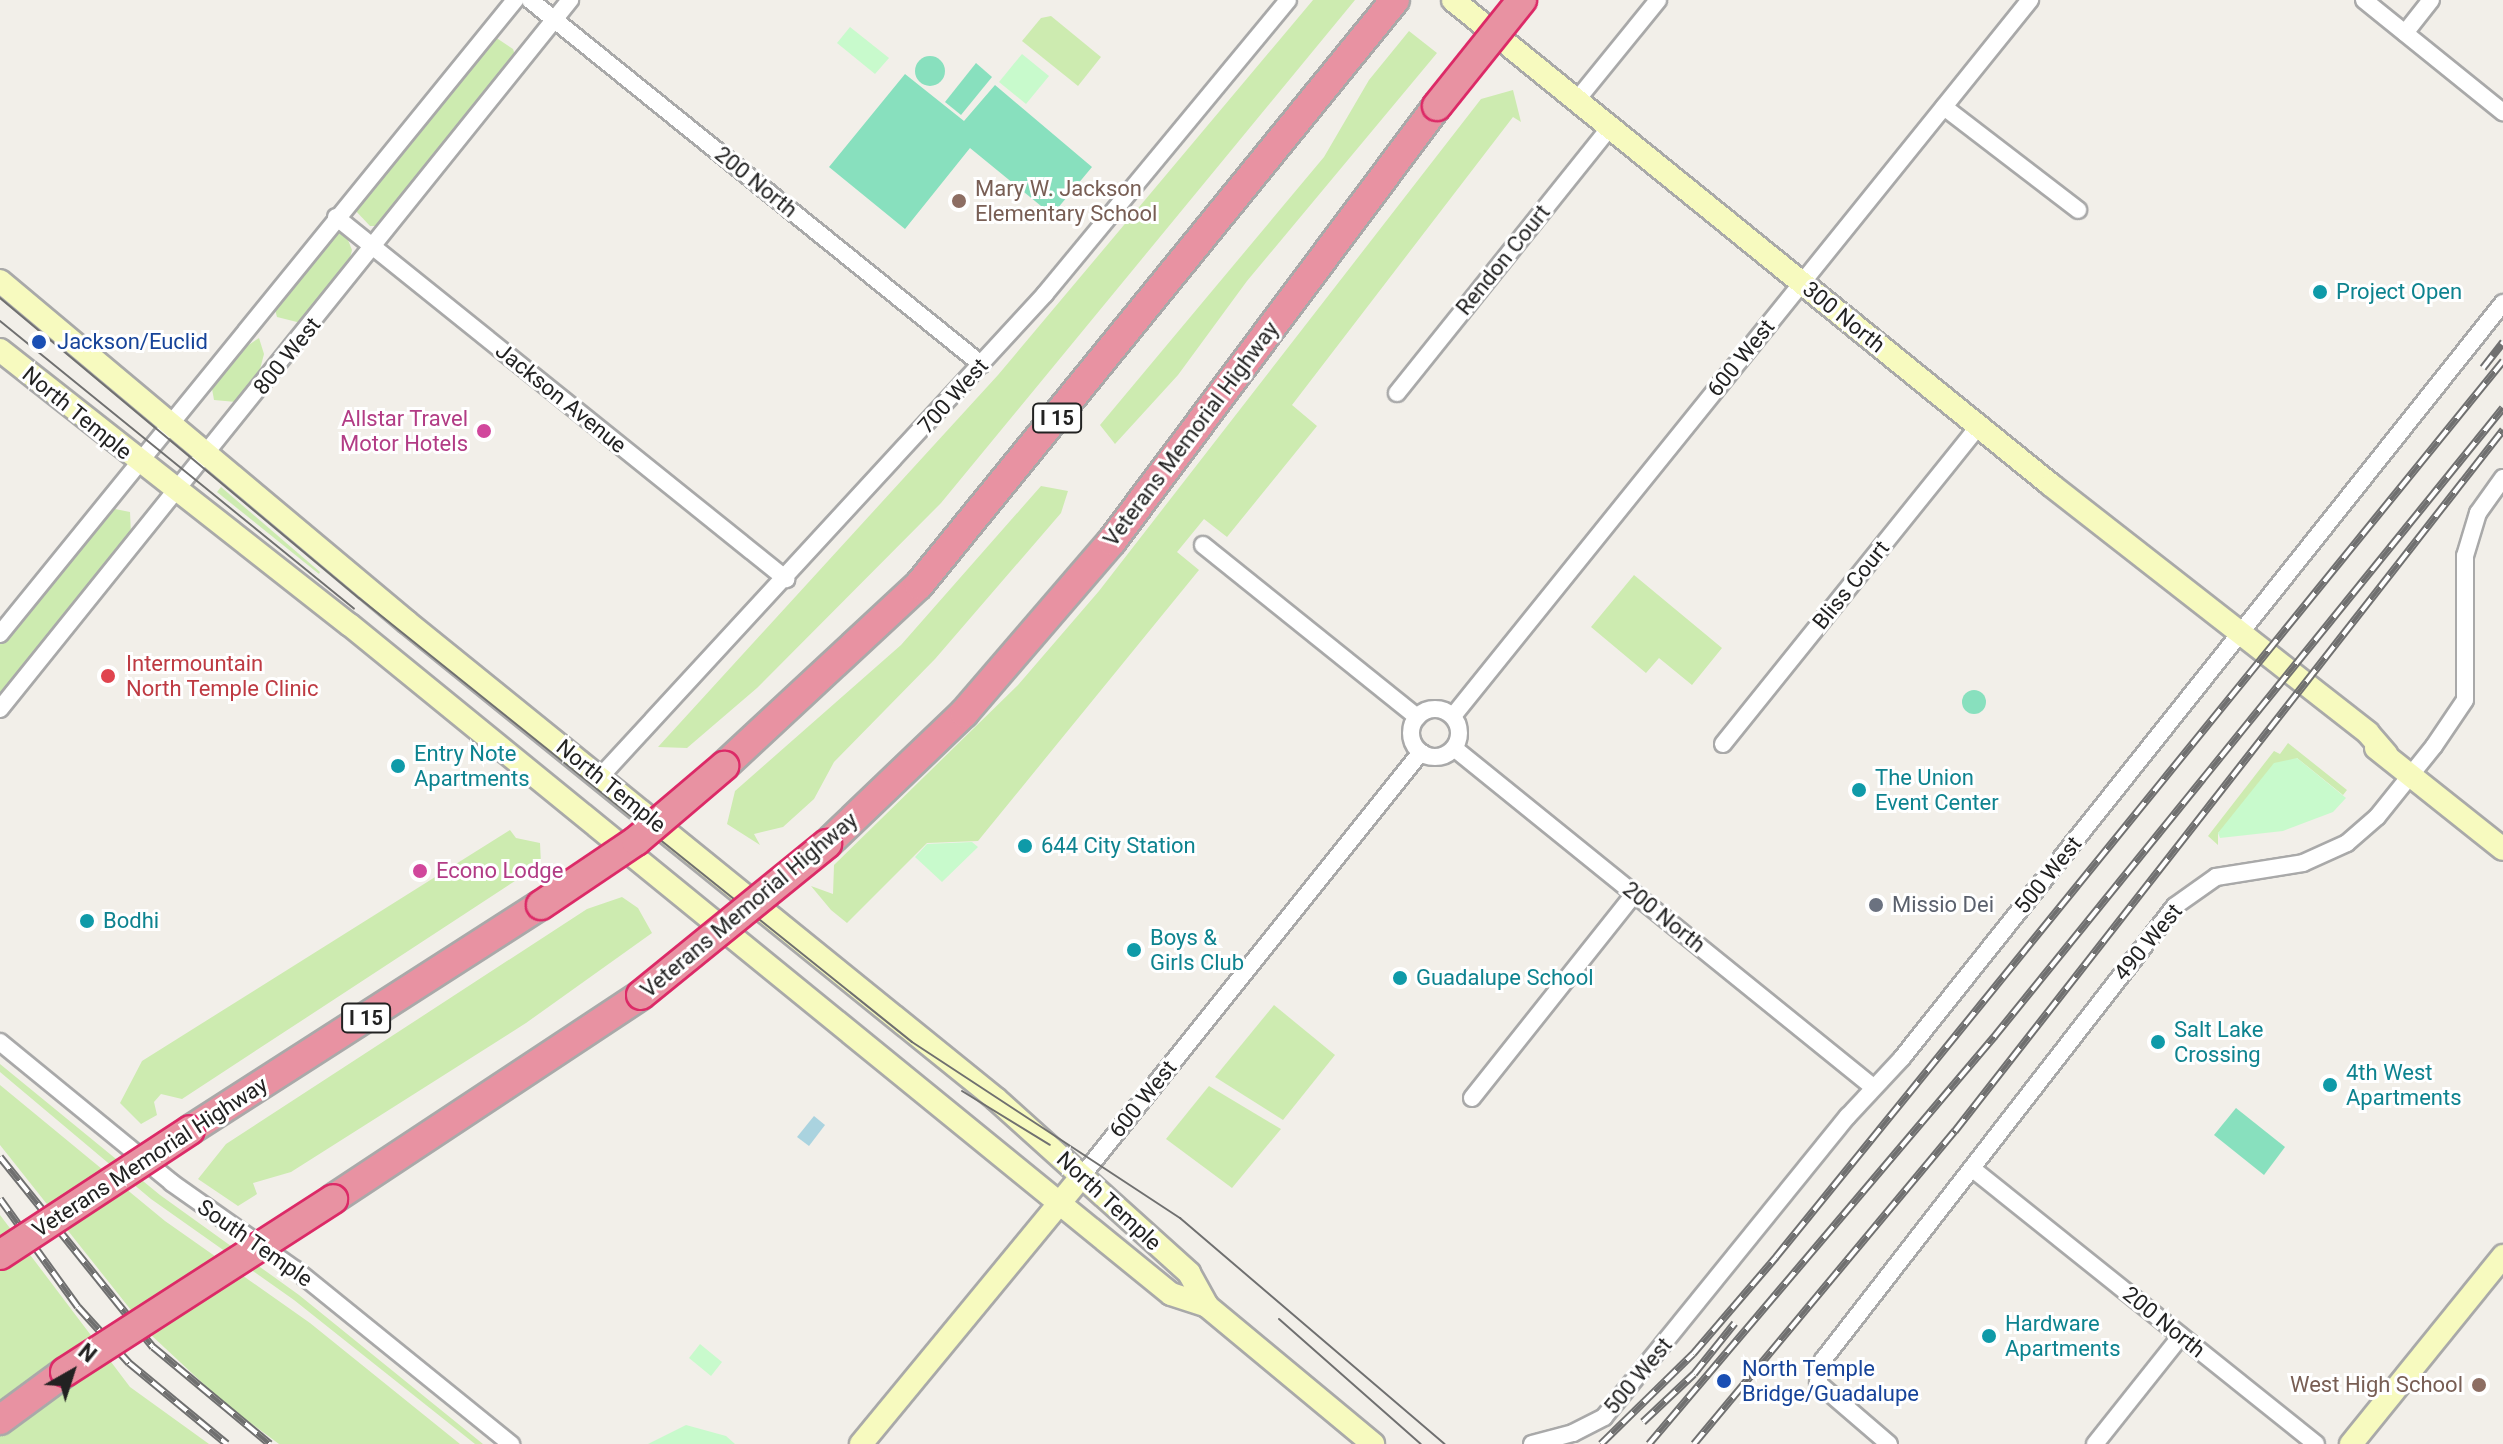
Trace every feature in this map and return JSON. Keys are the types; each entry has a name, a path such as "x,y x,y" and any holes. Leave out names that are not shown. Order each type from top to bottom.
{"highway":[{"name":"Veterans Memorial Highway","path":"0,1255 636,841 724,766 919,585 1395,0"},
{"name":"Veterans Memorial Highway","path":"0,1413 333,1199 641,995 827,844 964,713 1112,541 1437,106 1522,0"},
{"path":"0,1420 65,1372"}],"main road":[{"name":"300 North","path":"1453,0 2237,633 2368,733 2386,754 2503,849"},
{"name":"North Temple","path":"0,281 209,452 407,622 996,1099 1189,1273 1207,1306 1367,1440"},
{"name":"North Temple","path":"0,350 176,493 340,617 1171,1294 1207,1306"},
{"name":"600 West","path":"861,1444 1081,1177"},
{"path":"2351,1444 2503,1256"}],"street":[{"path":"0,634 515,0"},
{"name":"200 North","path":"530,0 981,364"},
{"name":"800 West","path":"0,709 374,248 570,0"},
{"name":"700 West","path":"600,777 786,579 981,364 1288,0"},
{"path":"1576,101 1658,0"},
{"name":"600 West","path":"1453,716 2030,0"},
{"path":"2364,0 2503,112"},
{"path":"2405,33 2431,0"},
{"path":"1944,107 2078,210"},
{"name":"Rendon Court","path":"1397,393 1610,127"},
{"name":"Jackson Avenue","path":"336,217 786,579"},
{"name":"500 West","path":"1532,1444 1573,1433 1604,1417 1873,1087 1902,1058 2237,633 2503,303"},
{"name":"Bliss Court","path":"1723,744 1979,426"},
{"name":"490 West","path":"1889,1444 1818,1383 1823,1360 1974,1170 1997,1134 2175,906 2216,877 2303,863 2333,851 2368,826 2411,774 2465,700 2465,556 2478,513 2503,478"},
{"path":"1203,545 1417,717"},
{"path":"1437,709 1453,716 1459,728 1454,748 1436,757 1421,752 1412,737 1417,717 1437,709"},
{"name":"200 North","path":"1454,748 1873,1087"},
{"name":"600 West","path":"1081,1177 1421,752"},
{"path":"1472,1098 1634,894"},
{"name":"South Temple","path":"0,1042 172,1183 296,1270 511,1444"},
{"name":"200 North","path":"1974,1170 2316,1444"},
{"path":"2095,1444 2181,1336"}],"green space":[{"path":"1313,0 1355,0 941,503 757,688 687,748 658,747 998,375"},
{"path":"1051,16 1101,57 1078,86 1022,41 1041,18"},
{"path":"850,27 889,58 875,74 837,43"},
{"path":"1409,31 1437,53 1247,281 1178,375 1115,444 1100,425 1324,157 1369,80"},
{"path":"495,37 513,49 516,58 379,226 370,226 354,209"},
{"path":"1022,54 1049,76 1026,104 999,82"},
{"path":"930,56 940,61 945,71 940,81 930,86 920,81 915,71 920,61"},
{"path":"976,63 992,77 961,115 945,102"},
{"path":"905,74 964,121 995,85 1092,167 1052,215 970,148 905,229 829,167"},
{"path":"1513,90 1521,122 1513,117 1292,405 1317,426 1227,537 1204,519 1177,552 1199,570 978,841 927,843 847,923 831,910 811,886 833,894 834,865 1018,685 1099,591 1481,99"},
{"path":"336,230 346,235 352,250 348,266 301,323 277,317 274,306"},
{"path":"259,338 264,354 258,377 236,402 214,400 211,383 235,354"},
{"path":"1041,486 1068,491 1061,513 935,659 834,762 814,799 783,827 754,834 760,845 727,824 735,791 901,645"},
{"path":"221,487 320,572 319,574 217,492"},
{"path":"115,509 130,512 131,534 0,696 0,644"},
{"path":"1634,575 1722,648 1692,685 1659,658 1646,673 1591,627"},
{"path":"1969,690 1979,690 1986,697 1986,707 1979,714 1969,714 1962,707 1962,697"},
{"path":"2288,743 2347,790 2343,795 2297,758 2218,833 2218,845 2208,836 2274,751 2280,754"},
{"path":"2297,758 2346,798 2333,812 2283,831 2220,838 2218,833 2274,763"},
{"path":"510,830 516,838 540,843 541,864 182,1099 161,1094 154,1102 157,1115 141,1124 120,1103 142,1061"},
{"path":"972,842 978,847 942,882 915,857 927,844"},
{"path":"622,897 638,908 652,933 526,1023 291,1172 253,1183 257,1194 238,1206 198,1179 226,1144 587,909"},
{"path":"1274,1005 1335,1055 1283,1120 1215,1077"},
{"path":"0,1064 160,1195 299,1295 483,1444 475,1444 294,1300 151,1199 0,1072"},
{"path":"0,1085 165,1221 310,1323 460,1444 279,1444 225,1404 150,1334 0,1145"},
{"path":"1209,1086 1281,1129 1232,1188 1166,1139"},
{"path":"2236,1108 2285,1147 2264,1175 2214,1135"},
{"path":"0,1215 130,1387 209,1444 0,1444"},
{"path":"700,1344 722,1362 711,1376 689,1358"},
{"path":"686,1425 726,1436 735,1444 648,1444"}],"water":[{"path":"814,1116 825,1125 809,1146 797,1137"}],"tram line":[{"path":"0,298 359,598 912,1042 1180,1218 1445,1444"},
{"path":"0,321 354,609"},
{"path":"962,1091 1050,1145"},
{"path":"1279,1319 1421,1444"}],"railway":[{"path":"2483,368 2503,342"},
{"path":"1601,1444 1693,1354 1776,1257 2503,361"},
{"path":"1649,1444 1994,1037 2503,408"},
{"path":"1694,1444 1955,1131 2503,430"},
{"path":"0,1157 153,1347 270,1444"},
{"path":"0,1199 78,1307 129,1363 227,1444"},
{"path":"1643,1422 1694,1374 1735,1323"}],"place":[{"name":"Mary W. Jackson Elementary School","path":"959,201"},
{"name":"Project Open","path":"2320,292"},
{"name":"Jackson/Euclid","path":"39,342"},
{"name":"Allstar Travel Motor Hotels","path":"484,431"},
{"name":"Intermountain North Temple Clinic","path":"108,676"},
{"name":"Entry Note Apartments","path":"398,766"},
{"name":"The Union Event Center","path":"1859,790"},
{"name":"644 City Station","path":"1025,846"},
{"name":"Econo Lodge","path":"420,871"},
{"name":"Missio Dei","path":"1876,905"},
{"name":"Bodhi","path":"87,921"},
{"name":"Boys & Girls Club","path":"1134,950"},
{"name":"Guadalupe School","path":"1400,978"},
{"name":"Salt Lake Crossing","path":"2158,1042"},
{"name":"4th West Apartments","path":"2330,1085"},
{"name":"Hardware Apartments","path":"1989,1336"},
{"name":"North Temple Bridge/Guadalupe","path":"1724,1381"},
{"name":"West High School","path":"2479,1385"}]}
